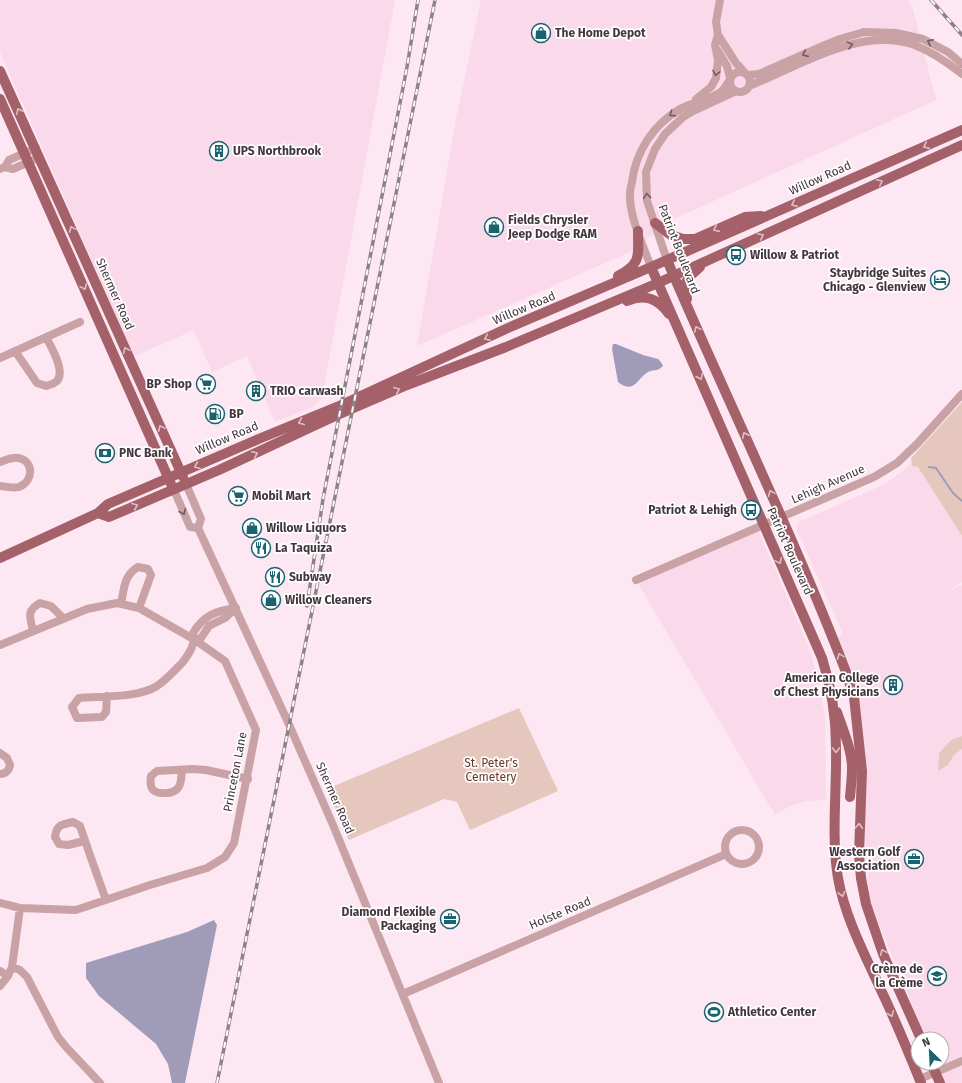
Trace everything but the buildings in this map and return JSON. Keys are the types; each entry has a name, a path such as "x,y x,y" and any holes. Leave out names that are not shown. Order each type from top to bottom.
{"main road":[{"name":"Shermer Road","path":"0,71 186,484"},
{"name":"Shermer Road","path":"0,99 174,490"},
{"name":"Willow Road","path":"0,558 98,513 108,504 356,398 508,328 651,267 962,130"},
{"name":"Willow Road","path":"98,513 109,517 174,490 407,385 506,347 674,276 962,145"},
{"path":"655,223 671,235 683,239 695,239 745,217 767,216"},
{"path":"508,328 524,318 602,285 627,271 634,265 638,257 638,231"},
{"path":"689,312 685,284 696,270 713,258"},
{"name":"Patriot Boulevard","path":"667,260 782,518 846,672 854,697 862,770 859,855 866,904 883,954 917,1031"},
{"name":"Patriot Boulevard","path":"651,267 822,658 829,678 832,695 836,746 836,856 838,877 845,905 865,955 921,1081"},
{"path":"506,347 552,333 631,299 646,298 654,299 664,308 684,341"},
{"path":"832,695 852,761 850,797"},
{"path":"836,808 850,797 861,798"},
{"path":"935,1071 940,1083"}],"street":[{"path":"720,0 716,22 718,35 736,63 750,80 749,86"},
{"name":"Patriot Boulevard","path":"651,267 638,231 630,198 633,174 638,155 648,137 672,114 687,105 721,91 736,72 759,74 840,39 864,32 896,33 923,39 948,52 962,64"},
{"path":"687,105 711,87 716,78 718,60 715,45 718,35"},
{"name":"Patriot Boulevard","path":"667,260 647,201 646,172 655,149 665,134 683,116 736,91 745,91 749,86 854,43 879,40 912,44 939,57 962,74"},
{"path":"715,45 727,66 731,87 736,91"},
{"path":"2,168 8,160 26,158 38,153"},
{"path":"0,358 80,322"},
{"path":"15,351 37,383 46,386 56,383 60,377 60,368 46,337"},
{"name":"Lehigh Avenue","path":"636,580 874,477 897,463 917,444 962,394"},
{"path":"0,462 13,458 20,458 25,462 31,473 29,479 18,487 12,488 0,486"},
{"name":"Shermer Road","path":"186,484 201,519 198,528 236,608 333,825 404,994 439,1083"},
{"name":"Shermer Road","path":"174,490 190,527 198,528"},
{"path":"121,604 128,575 138,567 148,569 151,575 139,608"},
{"path":"33,631 30,614 33,608 40,603 51,606 63,618"},
{"name":"Princeton Lane","path":"0,645 87,608 117,603 139,608 195,640 225,661 256,730 248,779 234,843 225,857 207,868 150,885 76,910 20,908 0,903"},
{"path":"107,696 142,693 158,686 187,657 195,640 201,638 209,626 225,618 236,608"},
{"path":"0,753 7,758 10,765 7,772 0,774"},
{"path":"182,770 206,770 248,779"},
{"path":"744,830 754,834 757,839 759,849 757,855 749,862 739,864 734,862 726,854 724,846 726,840 733,832 744,830"},
{"path":"84,840 106,900"},
{"name":"Holste Road","path":"404,994 726,854"},
{"path":"0,986 8,976 12,967 20,908"},
{"path":"12,967 20,970 27,977 58,1037 100,1083"},
{"path":"0,971 8,976"},
{"path":"950,1064 962,1061"},
{"path":"921,1081 931,1071"}],"shaded area":[{"path":"0,0 395,0 322,398 312,407 275,422 247,356 212,372 194,330 134,356 0,52"},
{"path":"481,0 908,0 912,6 936,100 674,219 630,252 417,346 456,119"},
{"path":"613,344 658,359 663,366 659,369 648,372 632,386 624,386 618,382 612,349"},
{"path":"915,459 962,533 962,582 944,593 962,585 962,736 951,740 939,753 938,770 948,765 954,755 962,749 962,1083 945,1083 940,1071 950,1071 950,1031 923,1031 870,902 864,817 865,762 837,637 843,634 796,528 799,522 883,485 905,469"},
{"path":"757,528 811,653 825,714 826,800 806,801 788,807 775,815 636,580"},
{"path":"214,920 217,925 185,1083 172,1083 168,1064 156,1044 99,996 86,978 86,963 187,932"}],"green space":[{"path":"962,402 962,536 918,467 912,466 911,458"},
{"name":"St. Peter's Cemetery","path":"519,708 558,791 470,830 457,802 444,799 349,840 327,789"},
{"path":"962,736 962,749 954,755 948,765 938,771 939,753 951,740"}],"waterway":[{"path":"929,467 936,468 953,493 962,501"}],"railway":[{"path":"307,606 323,499 407,67 418,0"},
{"path":"217,1083 435,0"},
{"path":"931,0 962,35"}],"place":[{"name":"The Home Depot","path":"541,33"},
{"name":"UPS Northbrook","path":"219,151"},
{"name":"Fields Chrysler Jeep Dodge RAM","path":"494,227"},
{"name":"Willow & Patriot","path":"736,255"},
{"name":"Staybridge Suites Chicago - Glenview","path":"940,280"},
{"name":"BP Shop","path":"206,384"},
{"name":"TRIO carwash","path":"256,391"},
{"name":"BP","path":"215,414"},
{"name":"PNC Bank","path":"105,453"},
{"name":"Mobil Mart","path":"238,496"},
{"name":"Patriot & Lehigh","path":"751,510"},
{"name":"Willow Liquors","path":"252,528"},
{"name":"La Taquiza","path":"261,548"},
{"name":"Subway","path":"275,577"},
{"name":"Willow Cleaners","path":"271,600"},
{"name":"American College of Chest Physicians","path":"893,685"},
{"name":"Western Golf Association","path":"914,859"},
{"name":"Diamond Flexible Packaging","path":"450,919"},
{"name":"Crème de la Crème","path":"937,976"},
{"name":"Athletico Center","path":"714,1012"}]}
